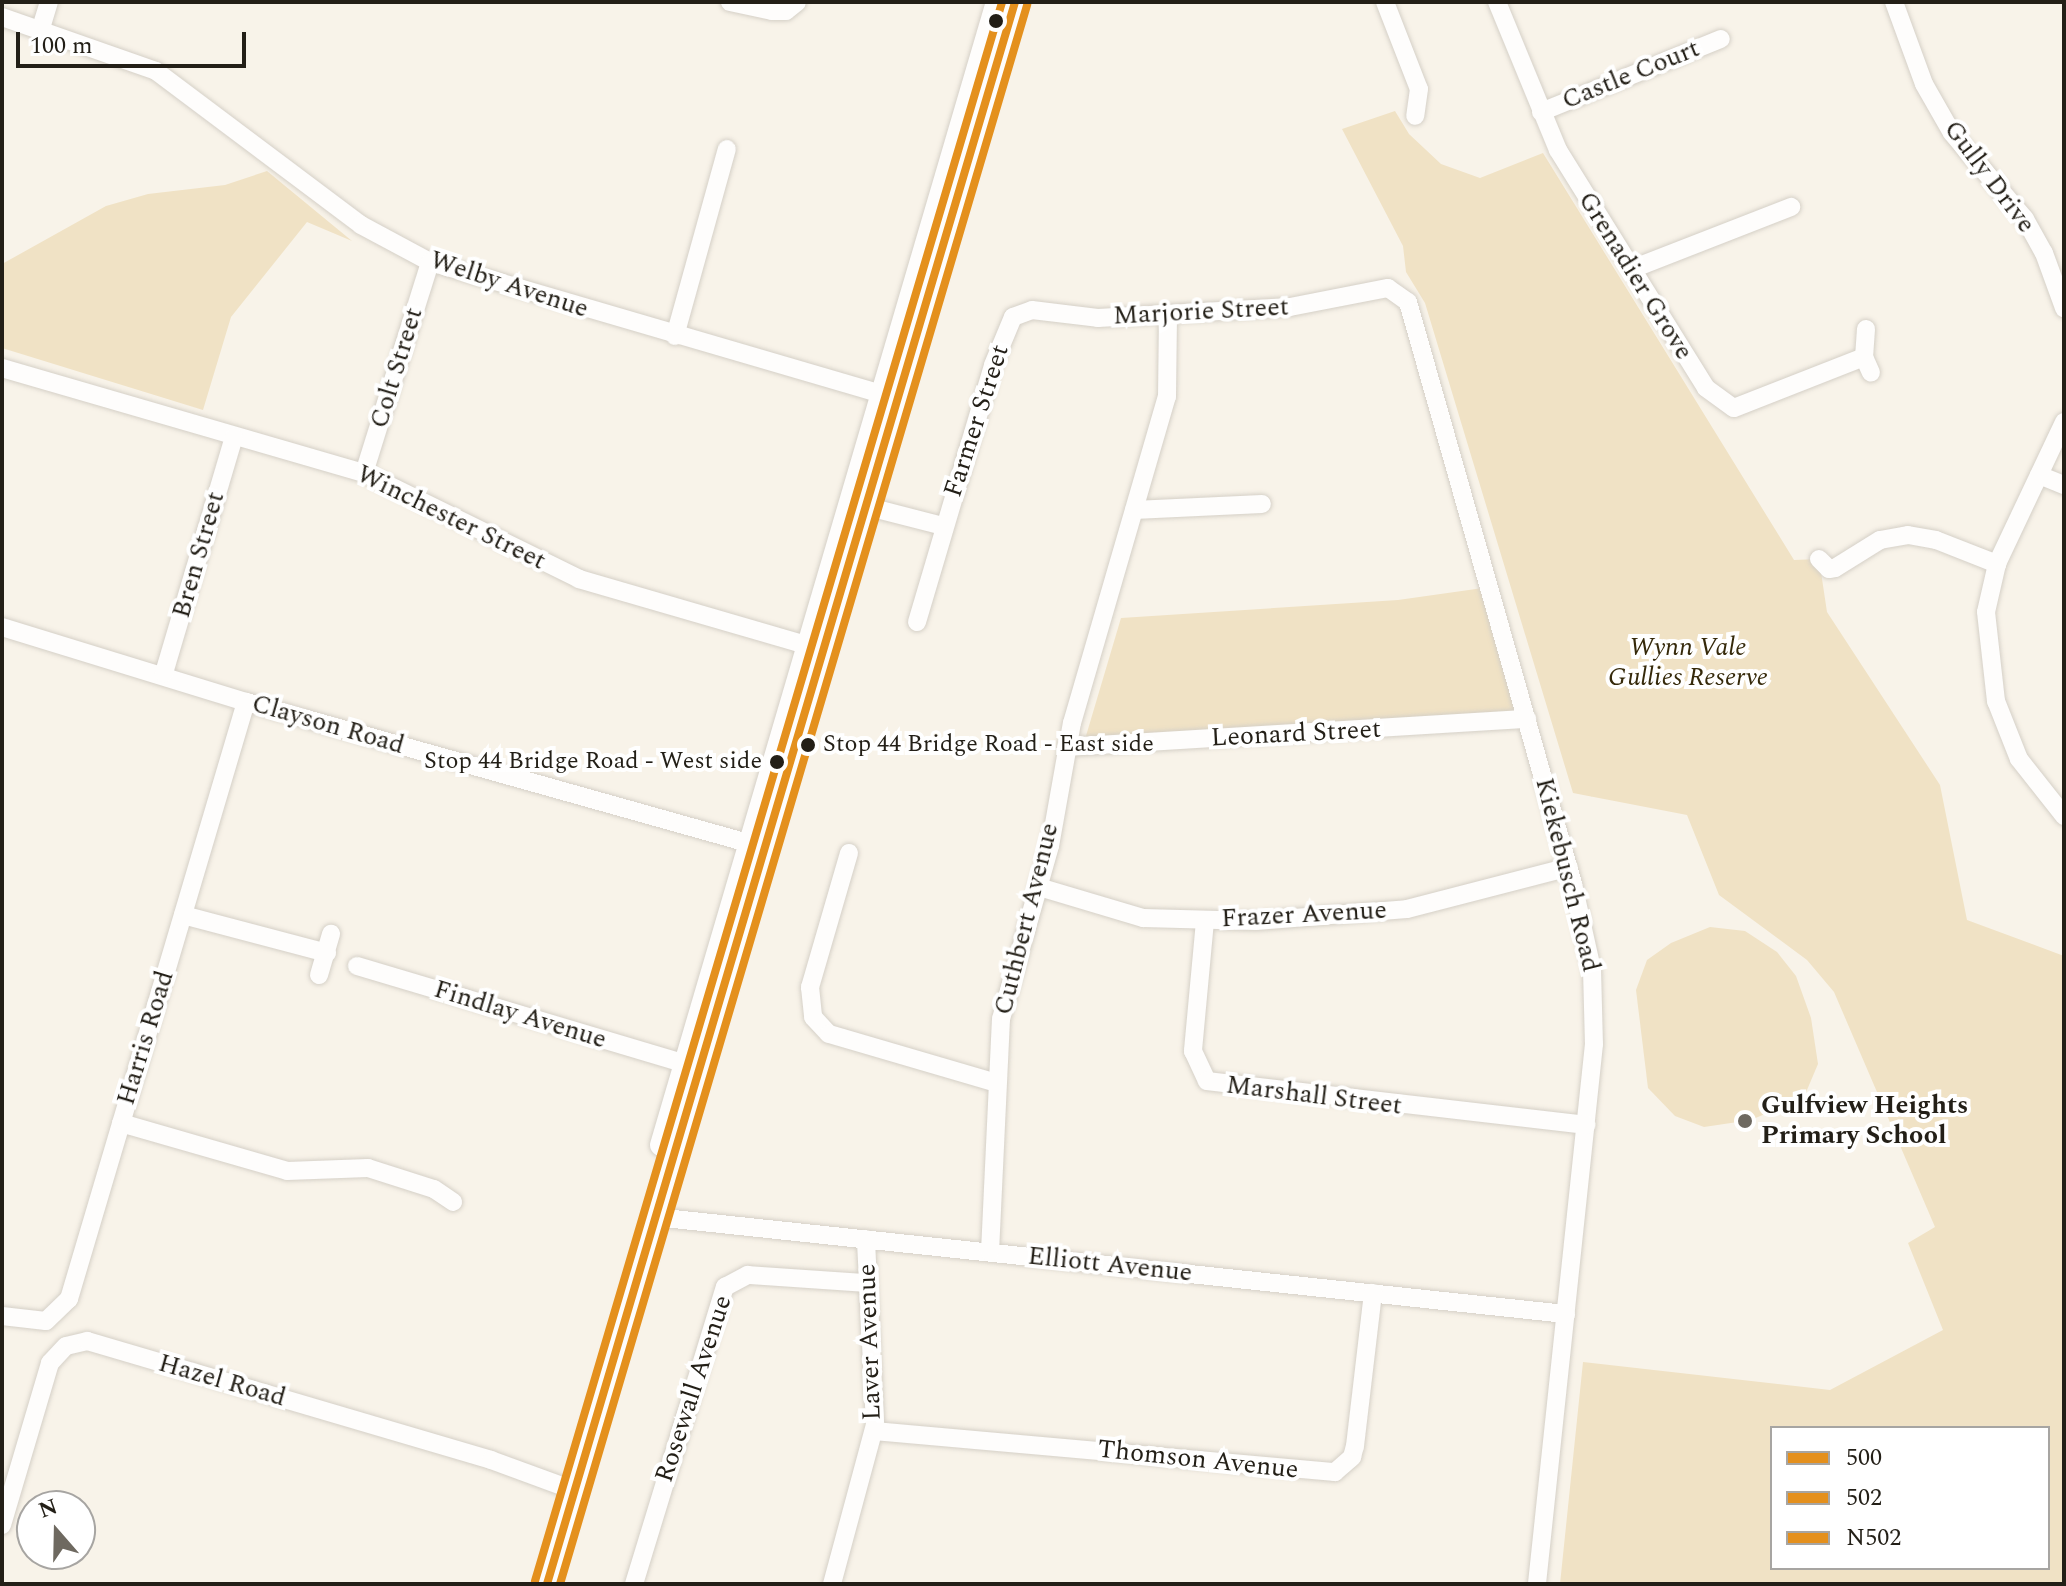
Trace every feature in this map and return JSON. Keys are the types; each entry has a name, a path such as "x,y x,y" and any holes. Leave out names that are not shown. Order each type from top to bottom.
{"main road":[{"path":"814,647 865,506 889,396 997,2"},
{"path":"547,1584 569,1486 814,647 889,396 1015,2"},
{"path":"533,1584 569,1486"}],"street":[{"path":"41,28 49,2"},
{"path":"730,2 772,11 786,11 797,2"},
{"path":"1385,2 1419,89 1415,116"},
{"name":"Grenadier Grove","path":"1497,2 1541,112 1585,197 1706,388 1724,405 1734,408 1868,365 1866,329"},
{"name":"Gully Drive","path":"1894,2 1924,84 1952,133 2025,219 2044,253 2064,308"},
{"name":"Welby Avenue","path":"2,17 41,28 156,71 361,225 430,262 889,396"},
{"name":"Castle Court","path":"1541,112 1721,39"},
{"path":"675,336 727,149"},
{"path":"1632,269 1791,207"},
{"name":"Colt Street","path":"364,473 430,262"},
{"name":"Marjorie Street","path":"1013,317 1032,310 1098,318 1290,307 1388,288"},
{"name":"Kiekebusch Road","path":"1388,288 1408,302 1423,340 1569,867 1595,1004 1586,1125 1537,1584"},
{"name":"Cuthbert Avenue","path":"990,1252 997,1083 1005,998 1039,887 1066,747 1167,397 1168,314"},
{"name":"Farmer Street","path":"917,622 998,349 1013,317"},
{"name":"Winchester Street","path":"2,368 364,473 579,579 814,647"},
{"path":"2064,422 1997,564 1986,612 1996,701 2019,759 2064,816"},
{"name":"Bren Street","path":"164,673 234,437"},
{"path":"2039,475 2064,485"},
{"path":"1134,510 1262,504"},
{"name":"Farmer Street","path":"865,506 943,526"},
{"path":"1819,559 1829,569 1835,568 1880,540 1908,535 1936,540 1997,564"},
{"name":"Clayson Road","path":"2,627 164,673 246,702 756,845"},
{"name":"Harris Road","path":"2,1316 46,1321 68,1301 246,702"},
{"name":"Leonard Street","path":"1066,747 1527,719"},
{"path":"849,853 810,987 813,1017 829,1034 997,1083"},
{"name":"Frazer Avenue","path":"1039,887 1143,918 1205,921 1407,909 1569,867"},
{"path":"183,915 327,953"},
{"name":"Marshall Street","path":"1205,921 1193,1051 1207,1081 1586,1125"},
{"path":"319,975 331,934"},
{"name":"Findlay Avenue","path":"357,966 691,1066"},
{"path":"121,1123 287,1171 368,1168 434,1189 453,1202"},
{"name":"Elliott Avenue","path":"647,1219 866,1239 1566,1314"},
{"name":"Laver Avenue","path":"832,1584 874,1431 866,1239"},
{"name":"Rosewall Avenue","path":"634,1584 725,1287 748,1275 866,1283"},
{"name":"Thomson Avenue","path":"874,1431 1335,1472 1352,1457 1355,1446 1373,1293"},
{"name":"Hazel Road","path":"2,1525 50,1363 66,1346 87,1341 491,1460 569,1486"}],"green space":[{"name":"Wynn Vale Gullies Reserve","path":"1395,111 1409,134 1441,164 1480,178 1543,153 1794,560 1819,559 1827,612 1940,785 1967,920 2064,956 2064,1584 1560,1584 1583,1362 1830,1390 1943,1330 1908,1243 1935,1227 1834,992 1807,960 1719,895 1687,815 1573,793 1425,303 1406,272 1403,246 1342,129"},
{"path":"267,171 352,241 307,222 231,317 203,410 2,348 2,264 106,206 148,194 225,185"},
{"path":"1490,587 1527,719 1083,746 1121,618 1398,600"},
{"path":"1710,927 1745,931 1777,952 1796,976 1811,1018 1818,1064 1804,1097 1751,1120 1704,1127 1675,1116 1648,1088 1636,990 1647,960 1671,943"}],"transit line":[{"name":"N502","path":"535,1581 1002,2"},
{"name":"500","path":"547,1584 1015,2"},
{"name":"502","path":"560,1584 1027,5"}],"place":[{"name":"Stop 44 Bridge Road - East side","path":"808,745"},
{"name":"Stop 44 Bridge Road - West side","path":"777,762"},
{"name":"Gulfview Heights Primary School","path":"1745,1121"}]}
